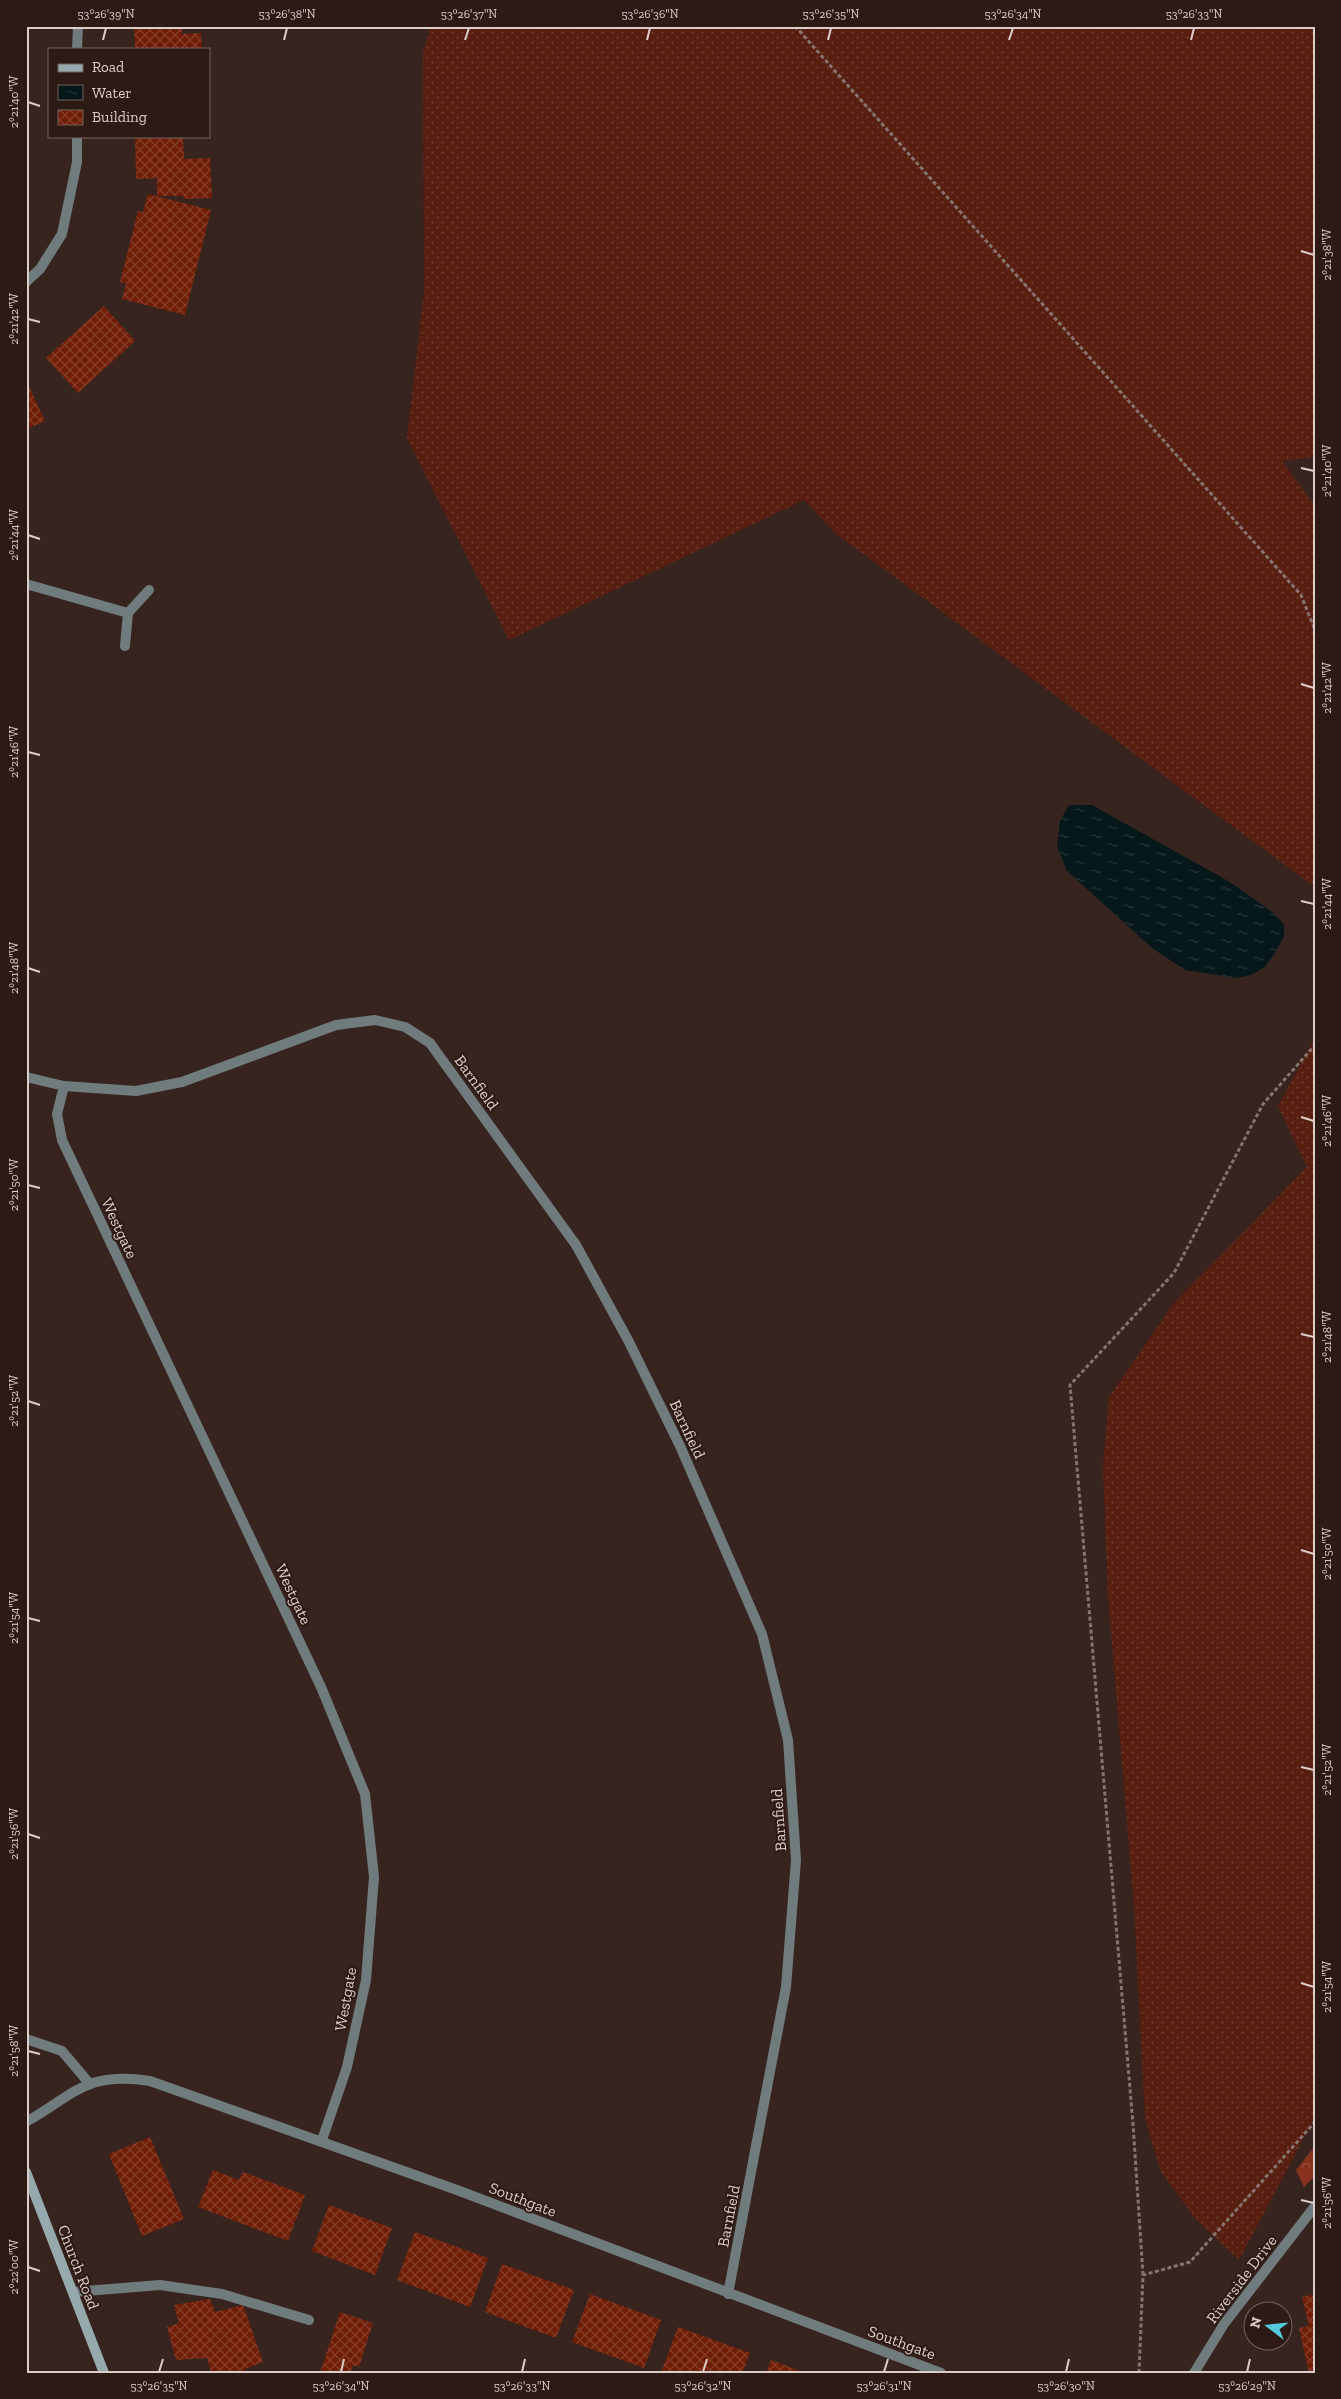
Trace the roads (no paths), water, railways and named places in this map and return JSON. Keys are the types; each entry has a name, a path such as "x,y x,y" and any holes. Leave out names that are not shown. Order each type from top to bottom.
{"main road":[{"name":"Church Road","path":"26,2172 104,2373"}],"street":[{"path":"77,48 78,26"},
{"path":"26,282 40,269 62,234 77,162 77,138"},
{"path":"26,584 128,613"},
{"path":"125,646 128,613 150,590"},
{"name":"Barnfield","path":"26,1077 64,1086 136,1091 182,1082 336,1024 375,1020 405,1027 430,1043 576,1245 628,1340 680,1446 762,1634 788,1740 796,1860 786,1987 728,2294"},
{"name":"Westgate","path":"64,1086 58,1114 62,1140 321,1687 365,1794 374,1877 366,1980 347,2067 322,2140"},
{"path":"26,2038 62,2051 89,2083"},
{"name":"Southgate","path":"26,2122 89,2083 124,2077 150,2081 322,2140 941,2373"},
{"name":"Riverside Drive","path":"1194,2373 1224,2324 1315,2206"},
{"path":"73,2292 160,2285 222,2294 309,2320"}],"water":[{"path":"1069,805 1092,805 1230,882 1275,914 1284,925 1284,937 1265,967 1251,975 1236,978 1185,970 1152,948 1067,871 1057,847 1060,821"}]}
